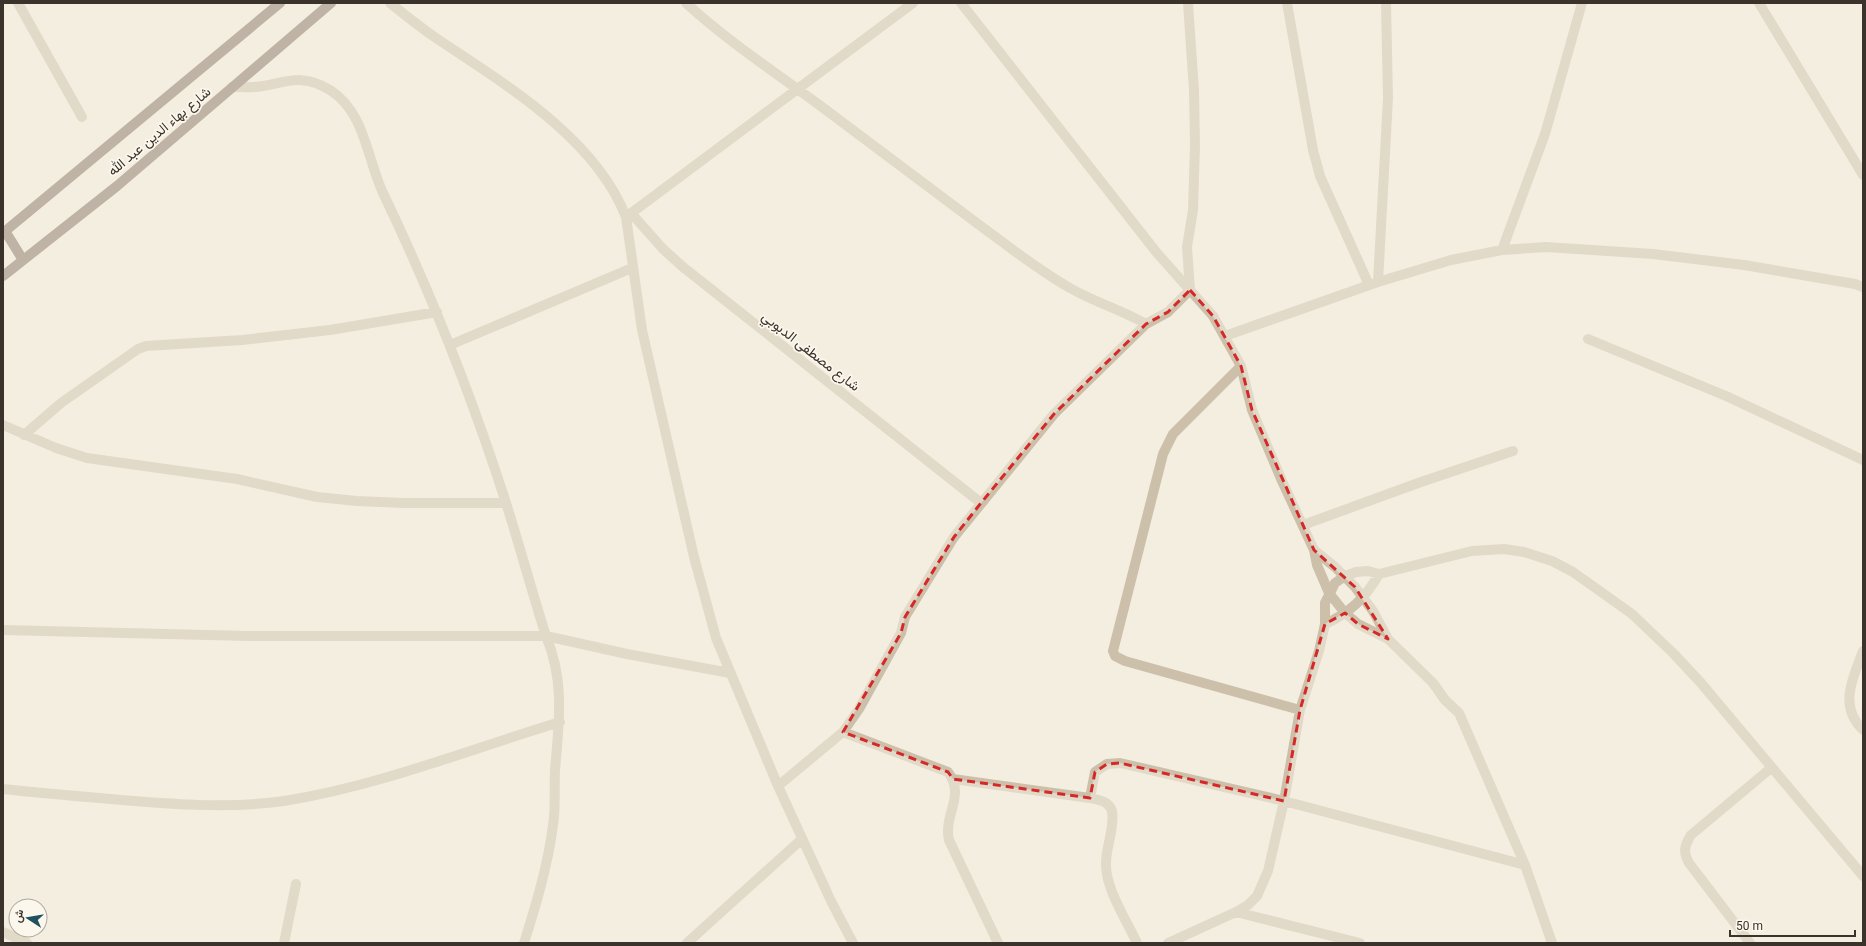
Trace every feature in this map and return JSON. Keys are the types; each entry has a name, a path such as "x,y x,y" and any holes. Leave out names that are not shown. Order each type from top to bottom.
{"main road":[{"name":"شارع بهاء الدين عبد الله","path":"4,232 280,3"},
{"name":"شارع بهاء الدين عبد الله","path":"3,276 117,186 330,3"},
{"path":"4,232 23,260"}],"street":[{"path":"18,3 82,117"},
{"path":"390,3 544,115 594,163 628,215 632,268 642,330 694,557 716,638 778,786 853,943"},
{"path":"686,3 727,38 799,89 892,161 1036,266 1082,295 1132,315 1146,324"},
{"path":"628,215 913,3"},
{"path":"962,3 1157,253 1212,316 1225,336 1241,366 1252,410 1282,481 1314,550 1320,572 1329,593 1345,613 1373,633 1388,639"},
{"path":"778,786 843,732 859,709 901,633 905,618 954,537 1054,414 1146,324 1168,312 1190,290 1187,247 1194,210 1195,145 1194,91 1188,3"},
{"path":"1287,3 1313,150 1320,176 1373,284"},
{"path":"1373,284 1388,98 1386,3"},
{"path":"1502,250 1545,134 1582,3"},
{"path":"1759,3 1863,175"},
{"path":"232,87 262,86 286,80 309,81 332,91 343,102 363,134 383,193 406,240 450,345 506,503 546,636 555,657 560,722 555,772 552,830 544,875 524,943"},
{"name":"شارع مصطفى الدبوبي","path":"628,215 683,268 981,503"},
{"path":"1225,336 1373,284 1451,260 1502,250 1546,247 1653,254 1860,284"},
{"path":"450,345 632,268"},
{"path":"24,435 61,403 138,349 146,346 242,340 330,330 436,312"},
{"path":"1588,339 1726,396 1863,460"},
{"path":"1241,366 1173,434 1168,443 1157,477 1113,651 1115,656 1125,661 1300,710"},
{"path":"3,424 24,435 72,454 88,458 237,479 317,497 372,502 506,503"},
{"path":"1303,525 1421,482 1513,451"},
{"path":"1168,943 1248,905 1257,896 1263,884 1268,871 1284,801 1300,710 1319,651 1325,624 1325,603 1335,584 1345,576 1356,572 1368,571 1379,574 1472,551 1504,549 1524,552 1552,561 1573,572 1632,614 1701,683 1863,876"},
{"path":"1314,550 1345,576 1364,598 1388,639 1433,683 1459,713 1525,864 1552,943"},
{"path":"1325,624 1345,613 1364,598 1379,574"},
{"path":"3,630 256,636 546,636 627,654 730,673"},
{"path":"1863,651 1849,687 1848,699 1850,710 1855,721 1863,730"},
{"path":"3,789 177,805 221,805 284,801 347,788 406,772 560,722"},
{"path":"843,732 948,772 953,779 956,793 948,825 949,840 998,943"},
{"path":"1090,798 1095,772 1107,764 1120,763 1284,801 1525,864"},
{"path":"1750,943 1690,863 1685,854 1685,846 1691,835 1771,768"},
{"path":"953,779 1103,800 1108,804 1112,811 1112,824 1106,866 1114,895 1137,943"},
{"path":"687,943 802,839"},
{"path":"284,943 296,884"},
{"path":"1236,912 1360,943"},
{"path":"3,932 27,943"}],"highlighted area":[{"path":"1190,290 1213,316 1241,366 1252,410 1314,550 1355,587 1388,639 1358,624 1345,613 1325,624 1300,710 1284,801 1120,763 1107,764 1095,772 1090,798 953,779 948,772 843,732 901,633 905,617 954,537 1054,414 1146,324 1168,312"}]}
